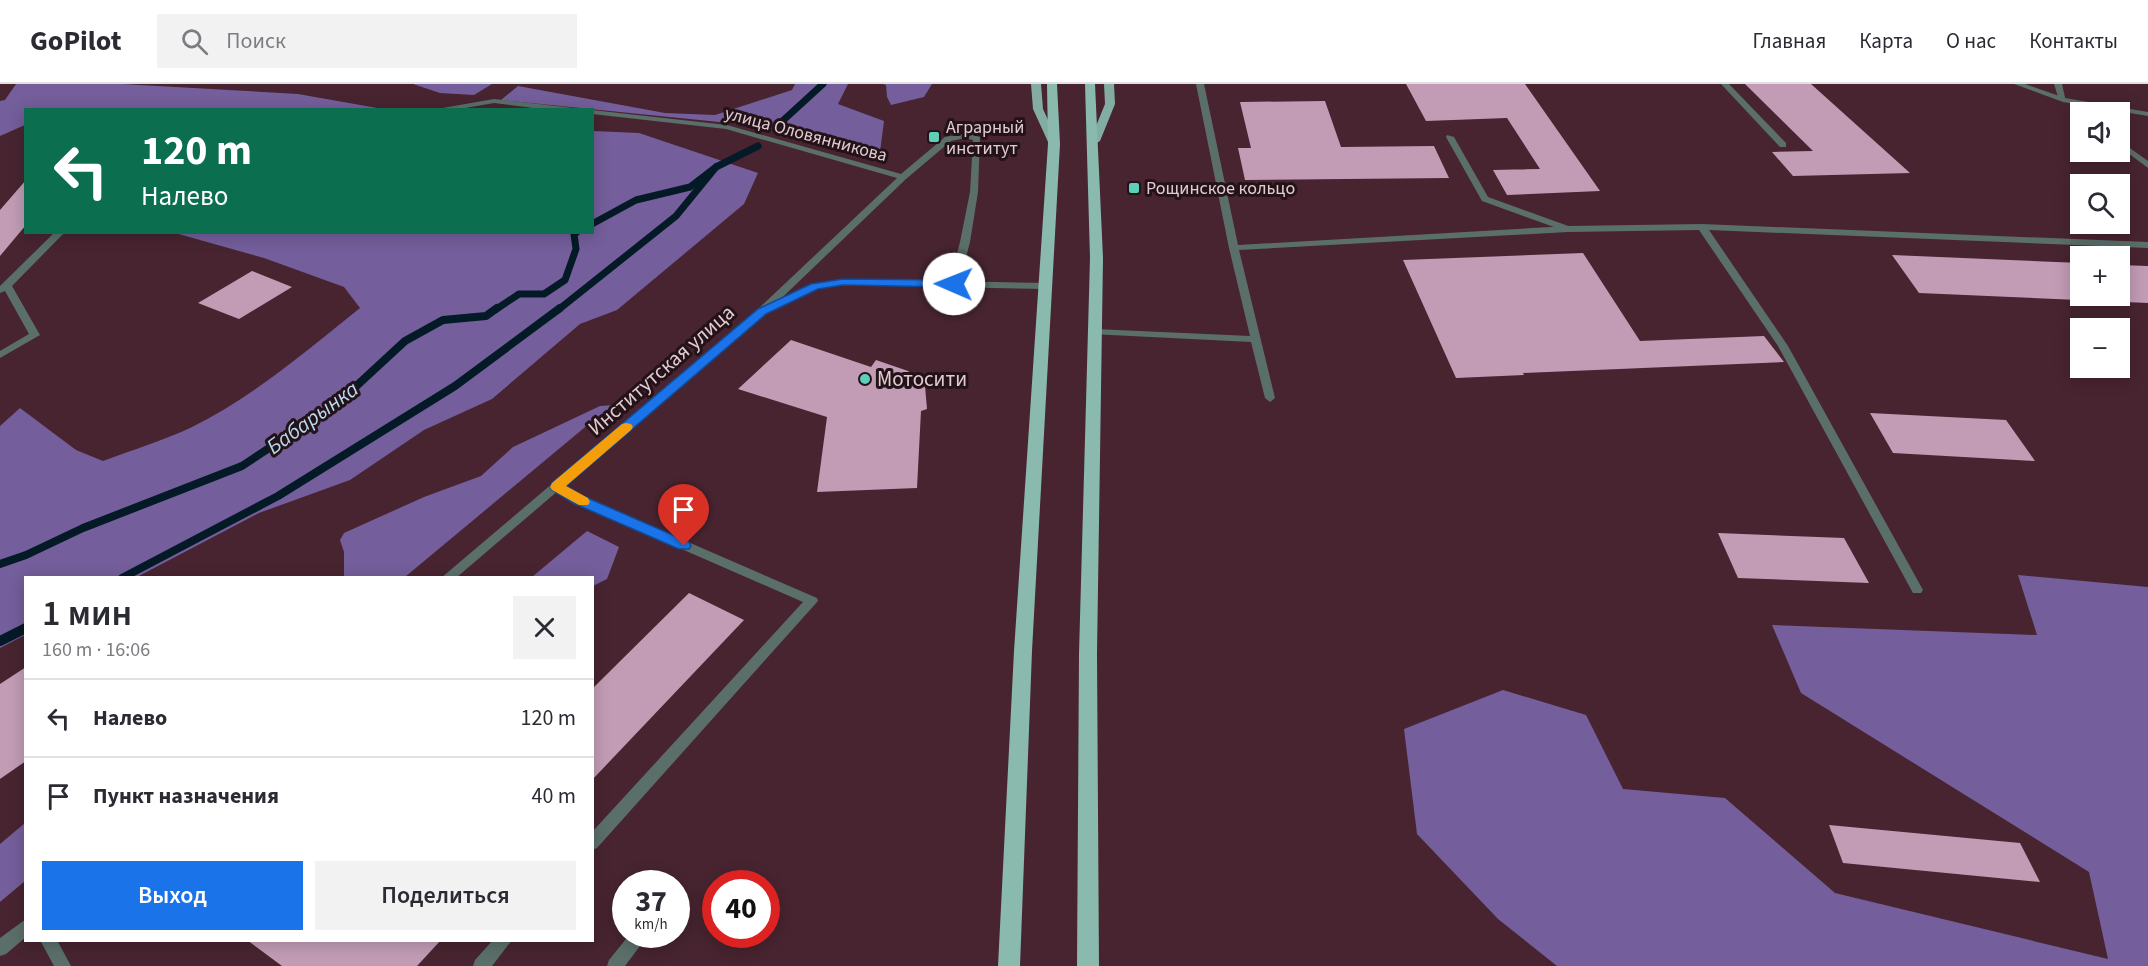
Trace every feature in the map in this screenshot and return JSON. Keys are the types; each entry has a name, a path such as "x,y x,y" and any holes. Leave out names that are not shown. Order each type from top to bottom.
{"highway":[{"path":"1009,966 1023,651 1054,144 1052,84"},
{"path":"1088,966 1088,651 1095,332 1095,141 1090,84"}],"main road":[{"path":"1036,84 1038,110 1054,144"},
{"path":"1095,141 1110,104 1109,84"}],"street":[{"path":"1200,84 1234,248 1270,398"},
{"path":"1725,84 1783,145"},
{"path":"2018,84 2063,100 2148,114"},
{"path":"2058,84 2063,100 2070,106"},
{"path":"447,108 494,100 557,108"},
{"name":"улица Оловянникова","path":"594,112 727,127 903,177"},
{"path":"762,311 903,177 948,139 965,135 976,140 974,192 965,242 954,284"},
{"path":"1450,137 1485,199 1568,229"},
{"path":"2130,151 2148,165"},
{"path":"1234,248 1568,229 1702,227 2148,245"},
{"path":"1702,227 1783,346 1917,590"},
{"path":"0,355 35,335 4,288 59,234"},
{"name":"Институтская улица","path":"449,576 762,311 815,286 843,282 1047,286"},
{"path":"1095,332 1256,339"},
{"path":"557,487 578,499 812,601 594,841"},
{"path":"0,948 24,928"},
{"path":"49,942 63,966"},
{"path":"481,966 502,942"},
{"path":"615,966 630,948"}],"shaded area":[{"path":"16,84 122,84 298,94 377,108 24,108 24,125 0,136 0,101 5,100"},
{"path":"413,84 492,84 474,95 440,93"},
{"path":"795,84 848,84 838,104 884,121 880,152 759,126 501,100 518,86 665,113 715,115 792,90"},
{"path":"883,84 932,84 924,97 891,105 887,97 886,85"},
{"path":"594,131 639,133 758,173 744,204 617,310 580,324 492,399 424,430 350,480 259,513 139,576 24,576 24,636 0,648 0,426 20,408 76,450 103,461 179,433 235,403 278,373 360,308 344,287 264,258 179,234 594,234"},
{"path":"614,405 613,410 590,423 406,576 344,576 344,552 340,540 344,533 424,497 481,476 513,447 600,406"},
{"path":"587,531 619,547 607,579 594,586 594,576 533,576"},
{"path":"2018,575 2148,587 2148,966 1557,966 1498,919 1417,834 1404,729 1503,690 1586,715 1623,789 1725,798 1835,893 2108,959 2089,872 1801,693 1772,625 2037,635"},
{"path":"24,824 24,882 0,902 0,844"}],"building":[{"path":"1406,84 1525,84 1600,191 1507,195 1493,170 1540,169 1507,118 1426,121"},
{"path":"1745,84 1811,84 1910,173 1793,176 1772,152 1813,151"},
{"path":"1325,101 1341,147 1434,146 1449,178 1245,180 1238,148 1251,148 1240,102"},
{"path":"24,182 24,227 0,256 0,210"},
{"path":"1583,253 1640,341 1764,336 1784,362 1456,378 1403,260"},
{"path":"1892,255 2070,263 2070,300 1919,293"},
{"path":"2130,265 2148,266 2148,303 2130,302"},
{"path":"252,271 292,287 239,319 198,303"},
{"path":"791,340 871,367 876,360 908,371 925,386 927,409 921,411 917,488 817,492 827,417 738,389"},
{"path":"1870,413 2006,420 2035,461 1893,453"},
{"path":"1718,533 1844,538 1869,583 1738,578"},
{"path":"689,593 744,620 594,778 594,687"},
{"path":"24,668 24,762 0,779 0,684"},
{"path":"1829,825 2020,843 2040,882 1843,863"},
{"path":"250,942 439,942 417,966 282,966"}],"waterway":[{"name":"Бабарынка","path":"777,126 823,84"},
{"name":"Бабарынка","path":"716,167 758,146"},
{"path":"558,310 676,216 716,167"},
{"name":"Бабарынка","path":"594,223 636,200 690,187 716,167"},
{"name":"Бабарынка","path":"495,310 519,294 544,294 565,280 576,249 574,234"},
{"name":"Бабарынка","path":"0,564 26,555 83,528 242,466 339,402 405,341 443,320 486,316 497,308"},
{"path":"126,576 278,496 455,386 560,308"},
{"path":"0,641 24,629"}],"slow traffic":[{"path":"583,502 557,487 626,427"}],"place":[{"name":"Аграрный институт","path":"934,137"},
{"name":"Рощинское кольцо","path":"1134,188"},
{"name":"Мотосити","path":"865,379"}],"route":[{"path":"684,546 578,499 557,487 762,311 815,286 843,282 954,284"}]}
